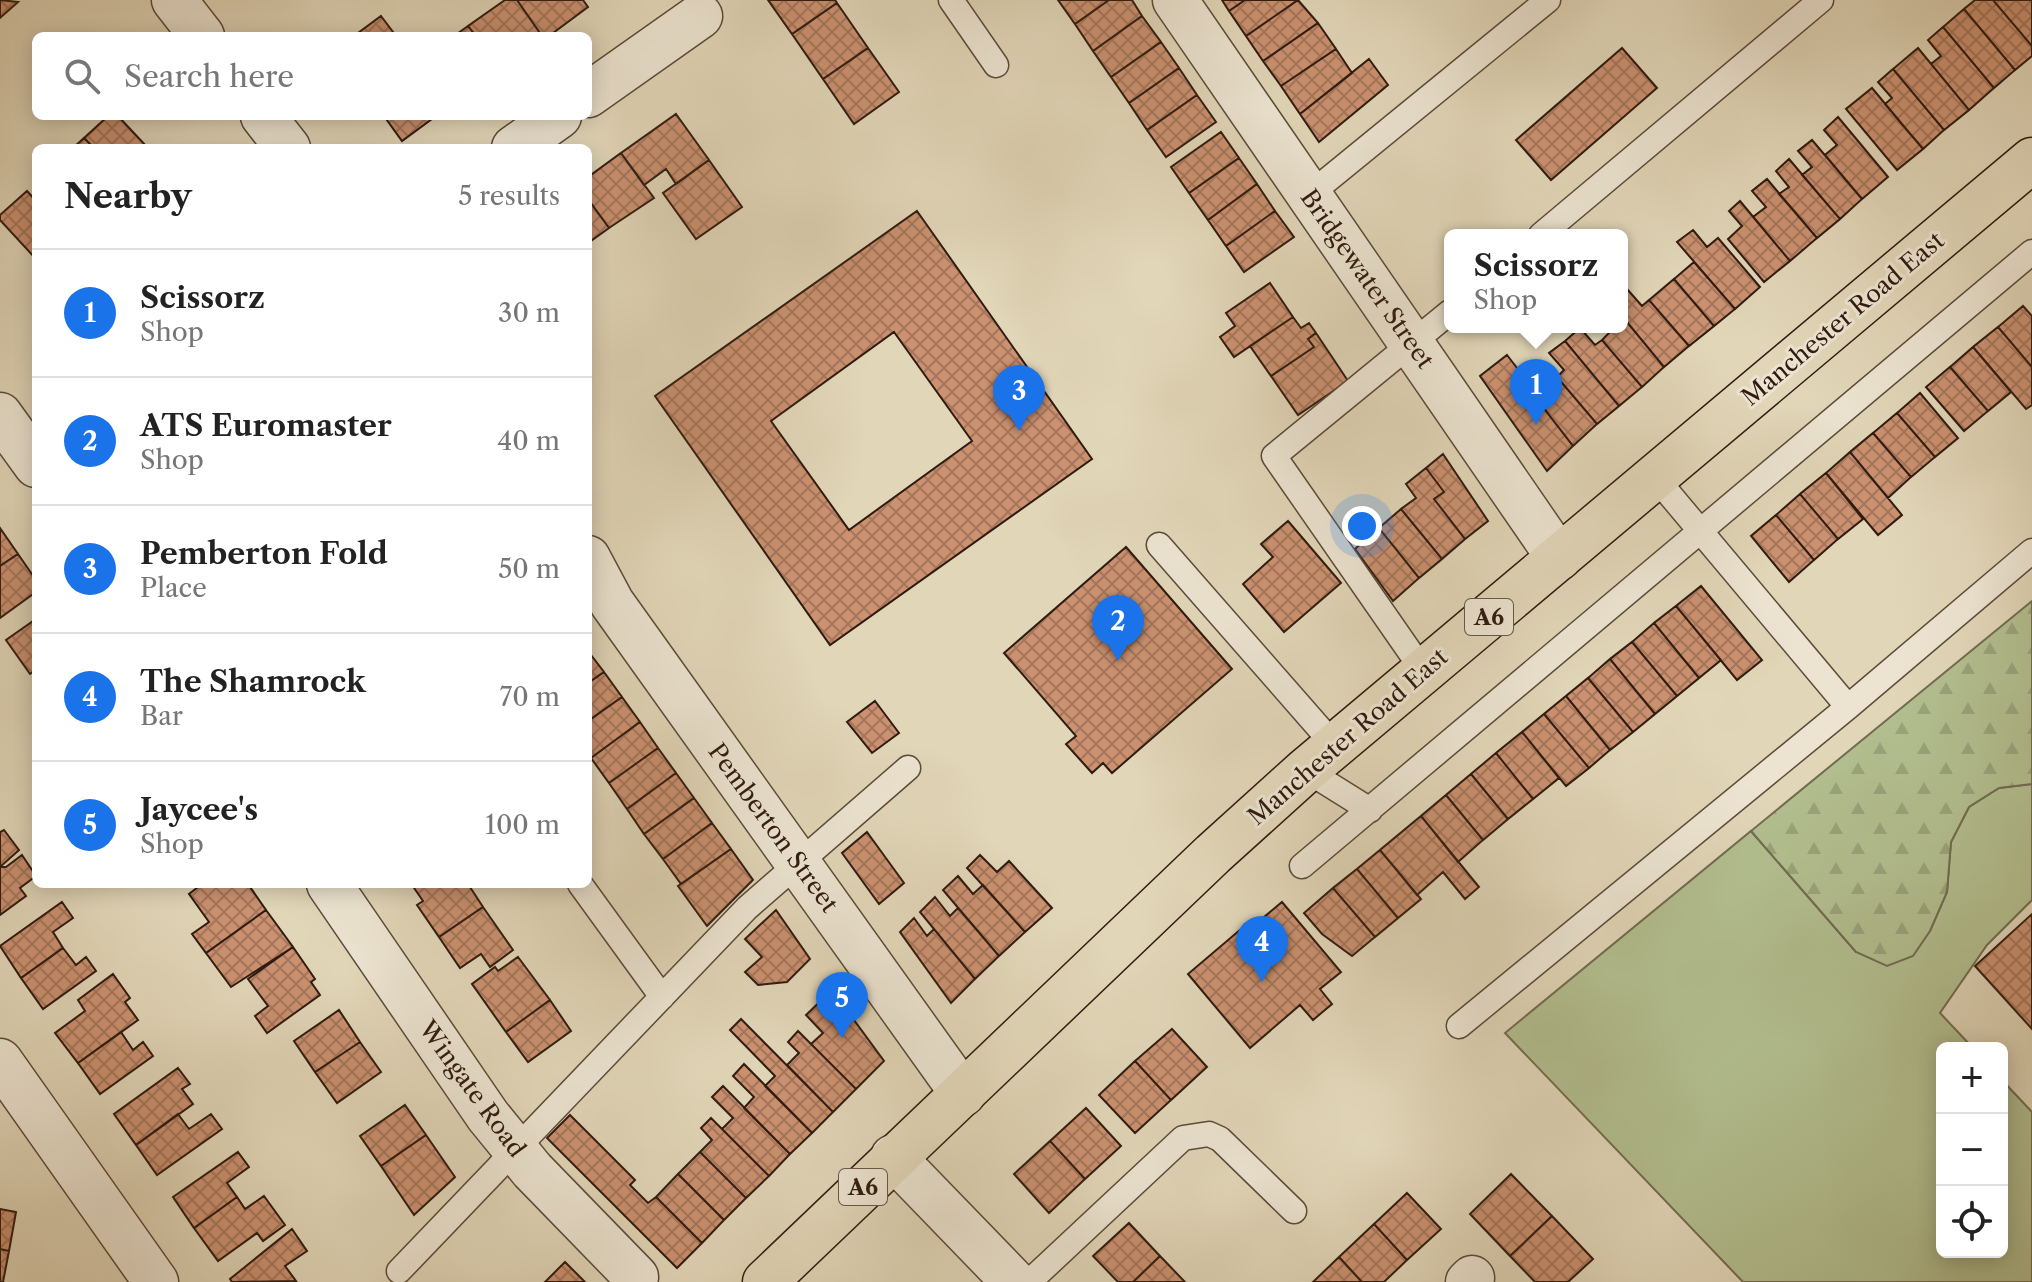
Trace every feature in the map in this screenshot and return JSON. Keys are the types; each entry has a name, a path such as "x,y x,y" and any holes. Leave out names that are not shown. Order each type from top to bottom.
{"main road":[{"name":"Manchester Road East","path":"765,1282 1193,872 1320,758 2032,160"}],"street":[{"path":"174,0 199,32"},
{"name":"Bridgewater Street","path":"1175,0 1559,558"},
{"path":"592,92 703,21"},
{"path":"266,120 285,144"},
{"path":"520,144 553,120"},
{"path":"0,415 32,459"},
{"name":"Pemberton Street","path":"592,566 612,603 963,1094"},
{"name":"Wingate Road","path":"332,888 488,1116 636,1277"},
{"path":"0,1061 140,1276"},
{"path":"893,1157 1014,1282"}],"lane":[{"path":"951,0 996,65"},
{"path":"1309,195 1548,0"},
{"path":"1548,229 1821,0"},
{"path":"1302,866 2032,252"},
{"path":"1424,672 1274,456 1444,317"},
{"path":"1655,477 1848,707"},
{"path":"1159,545 1320,758 1370,810"},
{"path":"1459,1026 1848,707 2032,551"},
{"path":"399,1271 747,908 908,768"},
{"path":"583,888 662,997"},
{"path":"1029,1282 1183,1138 1195,1134 1220,1139 1294,1211"}],"green space":[{"path":"2032,601 2032,784 1999,788 1969,807 1951,842 1947,892 1930,931 1913,956 1887,966 1856,952 1751,831"},
{"path":"2032,784 2032,900 1987,945 1940,1013 1967,1042 1936,1042 1936,1258 2008,1258 2008,1086 2032,1112 2032,1282 1743,1282 1505,1033 1751,831 1856,952 1930,931 1947,892 1951,842 1969,807 1999,788"}],"building":[{"path":"0,0 18,2 0,18"},
{"path":"505,0 517,0 539,32 473,32 468,26"},
{"path":"517,0 583,0 588,7 554,32 539,32"},
{"path":"768,0 835,0 837,3 792,34"},
{"path":"1058,0 1109,0 1075,24"},
{"path":"1109,0 1132,0 1142,16 1093,51 1075,24"},
{"path":"1222,0 1245,0 1229,11"},
{"path":"1245,0 1298,0 1246,36 1229,11"},
{"path":"1298,0 1318,23 1263,61 1246,36"},
{"path":"1975,0 1993,0 2032,46 2032,56 2015,70 1964,9"},
{"path":"1993,0 2032,0 2032,46"},
{"path":"837,3 868,48 823,79 792,34"},
{"path":"1964,9 2015,70 1994,88 1943,27"},
{"path":"381,16 393,32 359,32"},
{"path":"1142,16 1161,42 1111,77 1093,51"},
{"path":"1318,23 1336,49 1281,86 1263,61"},
{"path":"1943,27 1994,88 1969,110 1931,64 1941,56 1928,40"},
{"path":"1161,42 1179,68 1129,103 1111,77"},
{"path":"868,48 899,92 854,124 823,79"},
{"path":"1622,48 1657,88 1551,180 1516,140"},
{"path":"1918,48 1969,110 1944,130 1893,69"},
{"path":"1336,49 1352,73 1300,114 1281,86"},
{"path":"1369,59 1388,85 1319,142 1300,114"},
{"path":"1179,68 1197,95 1147,130 1129,103"},
{"path":"1893,69 1944,130 1923,149 1885,104 1892,98 1878,82"},
{"path":"1872,88 1923,149 1897,170 1846,109"},
{"path":"1197,95 1216,122 1166,157 1147,130"},
{"path":"676,114 709,160 676,184 666,169 644,185 621,153"},
{"path":"1838,117 1888,177 1862,199 1825,155 1837,145 1824,130"},
{"path":"104,120 122,120 144,144 90,144 84,138"},
{"path":"387,120 431,120 402,141"},
{"path":"1221,132 1239,158 1189,193 1171,167"},
{"path":"1812,140 1862,199 1840,219 1802,175 1812,167 1798,151"},
{"path":"621,153 654,198 609,228 592,205 592,174"},
{"path":"1239,158 1257,184 1208,220 1189,193"},
{"path":"1789,159 1840,219 1817,238 1779,194 1789,187 1776,171"},
{"path":"709,160 742,207 696,239 663,193"},
{"path":"1767,179 1817,238 1790,261 1753,217 1766,207 1752,191"},
{"path":"1257,184 1275,211 1226,246 1208,220"},
{"path":"27,191 32,197 32,255 0,220 0,215"},
{"path":"1740,201 1790,261 1764,282 1728,239 1742,226 1729,211"},
{"path":"592,205 609,228 592,240"},
{"path":"917,211 1092,459 830,645 655,396","holes":["894,332 972,441 849,530 771,421"]},
{"path":"1275,211 1294,237 1244,272 1226,246"},
{"path":"1693,230 1707,247 1718,238 1760,287 1735,309 1677,242"},
{"path":"1694,262 1735,309 1714,326 1674,279"},
{"path":"1674,279 1714,326 1689,346 1649,300"},
{"path":"1270,283 1293,317 1234,357 1220,337 1235,326 1226,313"},
{"path":"1628,290 1642,306 1649,300 1689,346 1664,367 1628,323"},
{"path":"2023,306 2032,316 2032,367 1998,327"},
{"path":"1293,317 1301,328 1309,323 1316,333 1308,339 1314,347 1271,376 1250,346"},
{"path":"1628,323 1664,367 1642,387 1602,340 1609,333 1628,333"},
{"path":"1998,327 2032,367 2032,405 2026,409 1973,347"},
{"path":"1316,333 1348,381 1298,415 1271,376 1314,347 1308,339"},
{"path":"1574,333 1584,333 1595,345 1602,340 1642,387 1619,406 1565,341"},
{"path":"1565,341 1619,406 1597,424 1557,377 1564,370 1549,353"},
{"path":"1973,347 2011,392 1988,411 1950,367"},
{"path":"1507,355 1524,377 1512,387 1526,404 1535,397 1573,446 1547,471 1480,376"},
{"path":"1950,367 1988,411 1964,431 1926,387"},
{"path":"1530,372 1543,388 1557,377 1597,424 1573,446 1535,397 1526,404 1512,387"},
{"path":"1920,393 1958,438 1935,457 1897,413"},
{"path":"1897,413 1935,457 1911,477 1873,433"},
{"path":"1873,433 1911,477 1888,498 1850,452"},
{"path":"1850,452 1902,515 1878,535 1826,473"},
{"path":"1443,454 1488,521 1465,539 1434,499 1444,492 1426,468"},
{"path":"1426,468 1444,492 1434,499 1465,539 1442,559 1401,509 1416,498 1406,484"},
{"path":"1826,473 1863,519 1838,539 1800,494"},
{"path":"1800,494 1838,539 1814,560 1776,515"},
{"path":"1401,509 1442,559 1419,578 1379,528"},
{"path":"1776,515 1814,560 1789,582 1751,536"},
{"path":"1288,521 1341,583 1284,632 1243,584 1273,557 1261,544"},
{"path":"0,528 18,554 0,566"},
{"path":"1379,528 1419,578 1393,601 1355,549"},
{"path":"1126,547 1232,669 1112,773 1103,763 1092,773 1066,744 1076,736 1004,653"},
{"path":"18,554 32,574 32,595 0,618 0,566"},
{"path":"1701,586 1762,660 1737,680 1676,606"},
{"path":"1676,606 1721,660 1699,678 1654,623"},
{"path":"32,622 32,673 30,674 6,640"},
{"path":"1654,623 1699,678 1677,696 1632,642"},
{"path":"1632,642 1677,696 1655,714 1610,659"},
{"path":"592,656 604,672 592,680"},
{"path":"1610,659 1655,714 1633,732 1588,678"},
{"path":"604,672 622,697 592,718 592,680"},
{"path":"1588,678 1633,732 1610,750 1566,696"},
{"path":"1566,696 1610,750 1589,768 1544,714"},
{"path":"622,697 640,722 592,757 592,718"},
{"path":"875,701 899,733 872,753 847,722"},
{"path":"1544,714 1589,768 1566,786 1522,732"},
{"path":"640,722 658,748 609,783 592,757"},
{"path":"1522,732 1559,778 1533,799 1496,753"},
{"path":"658,748 676,773 627,809 609,783"},
{"path":"1496,753 1533,799 1508,819 1471,774"},
{"path":"676,773 694,798 644,834 627,809"},
{"path":"1471,774 1508,819 1483,840 1446,795"},
{"path":"1446,795 1483,840 1458,862 1421,816"},
{"path":"694,798 712,823 663,859 644,834"},
{"path":"1421,816 1479,887 1465,899 1443,872 1417,895 1380,850"},
{"path":"712,823 731,849 681,884 663,859"},
{"path":"4,830 19,850 0,867 0,832"},
{"path":"867,832 904,883 879,904 842,853"},
{"path":"731,849 753,880 707,926 678,886"},
{"path":"1380,850 1421,899 1398,918 1357,869"},
{"path":"22,855 32,870 32,879 20,888 26,896 0,915 0,867 6,867"},
{"path":"980,855 997,872 1009,861 1052,908 1025,932 967,868"},
{"path":"1357,869 1398,918 1375,937 1333,888"},
{"path":"958,876 973,894 983,885 1025,932 999,956 943,890"},
{"path":"197,888 251,888 266,910 206,953 192,934 209,922 189,894"},
{"path":"414,888 471,888 483,907 439,937 417,905 423,901"},
{"path":"1333,888 1375,937 1352,956 1322,934 1304,913"},
{"path":"935,897 950,916 958,908 999,956 975,979 920,912"},
{"path":"62,902 73,918 53,932 63,948 21,978 0,946"},
{"path":"1282,902 1341,972 1320,989 1332,1004 1313,1020 1300,1005 1250,1048 1188,974 1241,929 1245,933"},
{"path":"483,907 513,950 490,967 481,954 460,968 439,937"},
{"path":"266,910 293,947 231,987 206,953"},
{"path":"776,910 810,959 787,982 758,985 745,972 762,957 745,939"},
{"path":"2032,914 2032,1029 1975,966"},
{"path":"914,918 927,936 934,929 975,979 951,1003 900,932"},
{"path":"293,947 315,979 311,982 320,995 267,1033 255,1016 268,1006 248,979"},
{"path":"63,948 76,965 86,957 96,971 43,1009 21,978"},
{"path":"518,957 550,1000 506,1032 472,984 495,967 498,971"},
{"path":"113,974 130,998 125,1002 138,1020 78,1063 55,1033 85,1011 78,1000"},
{"path":"832,990 884,1061 856,1089 811,1044 823,1033 806,1015"},
{"path":"550,1000 571,1031 528,1062 506,1032"},
{"path":"339,1010 360,1042 315,1072 294,1041"},
{"path":"741,1019 833,1112 812,1133 765,1086 775,1076 730,1030"},
{"path":"1172,1029 1207,1067 1171,1100 1135,1061"},
{"path":"798,1031 856,1089 833,1112 787,1065 799,1053 788,1042"},
{"path":"121,1032 133,1050 143,1042 153,1056 100,1094 78,1063"},
{"path":"360,1042 381,1072 337,1103 315,1072"},
{"path":"1135,1061 1171,1100 1135,1133 1099,1095"},
{"path":"744,1064 812,1133 790,1154 744,1108 754,1097 733,1076"},
{"path":"178,1068 190,1084 182,1089 193,1104 136,1145 114,1114"},
{"path":"723,1086 790,1154 769,1176 722,1129 733,1118 712,1097"},
{"path":"405,1105 426,1135 381,1166 360,1136"},
{"path":"1086,1108 1121,1146 1085,1179 1050,1141"},
{"path":"178,1114 189,1129 211,1114 222,1129 157,1175 136,1145"},
{"path":"570,1115 635,1180 630,1185 648,1203 656,1197 702,1243 677,1268 547,1138"},
{"path":"711,1118 769,1176 746,1198 700,1152 712,1140 701,1128"},
{"path":"426,1135 455,1177 414,1215 381,1166"},
{"path":"1050,1141 1085,1179 1049,1213 1014,1174"},
{"path":"238,1152 249,1167 227,1183 237,1197 194,1228 173,1197"},
{"path":"700,1152 746,1198 724,1220 678,1174"},
{"path":"678,1174 724,1220 702,1243 656,1197"},
{"path":"1511,1174 1552,1216 1510,1256 1470,1214"},
{"path":"1407,1193 1441,1229 1407,1260 1374,1224"},
{"path":"264,1196 285,1225 263,1241 257,1233 218,1261 194,1228 237,1197 245,1209"},
{"path":"0,1209 16,1212 9,1251 0,1249"},
{"path":"1552,1216 1593,1259 1568,1282 1535,1282 1510,1256"},
{"path":"1129,1223 1160,1256 1133,1282 1118,1282 1093,1256"},
{"path":"1374,1224 1407,1260 1384,1282 1362,1282 1339,1257"},
{"path":"292,1229 307,1251 285,1266 296,1281 232,1282 230,1279"},
{"path":"0,1249 9,1251 3,1282 0,1282"},
{"path":"1160,1256 1185,1282 1133,1282"},
{"path":"1339,1257 1362,1282 1313,1282"},
{"path":"565,1262 585,1282 545,1282"}],"place":[{"name":"Scissorz","path":"1536,425"},
{"name":"Pemberton Fold","path":"1019,431"},
{"name":"ATS Euromaster","path":"1118,661"},
{"name":"The Shamrock","path":"1262,982"},
{"name":"Jaycee's","path":"842,1038"}]}
